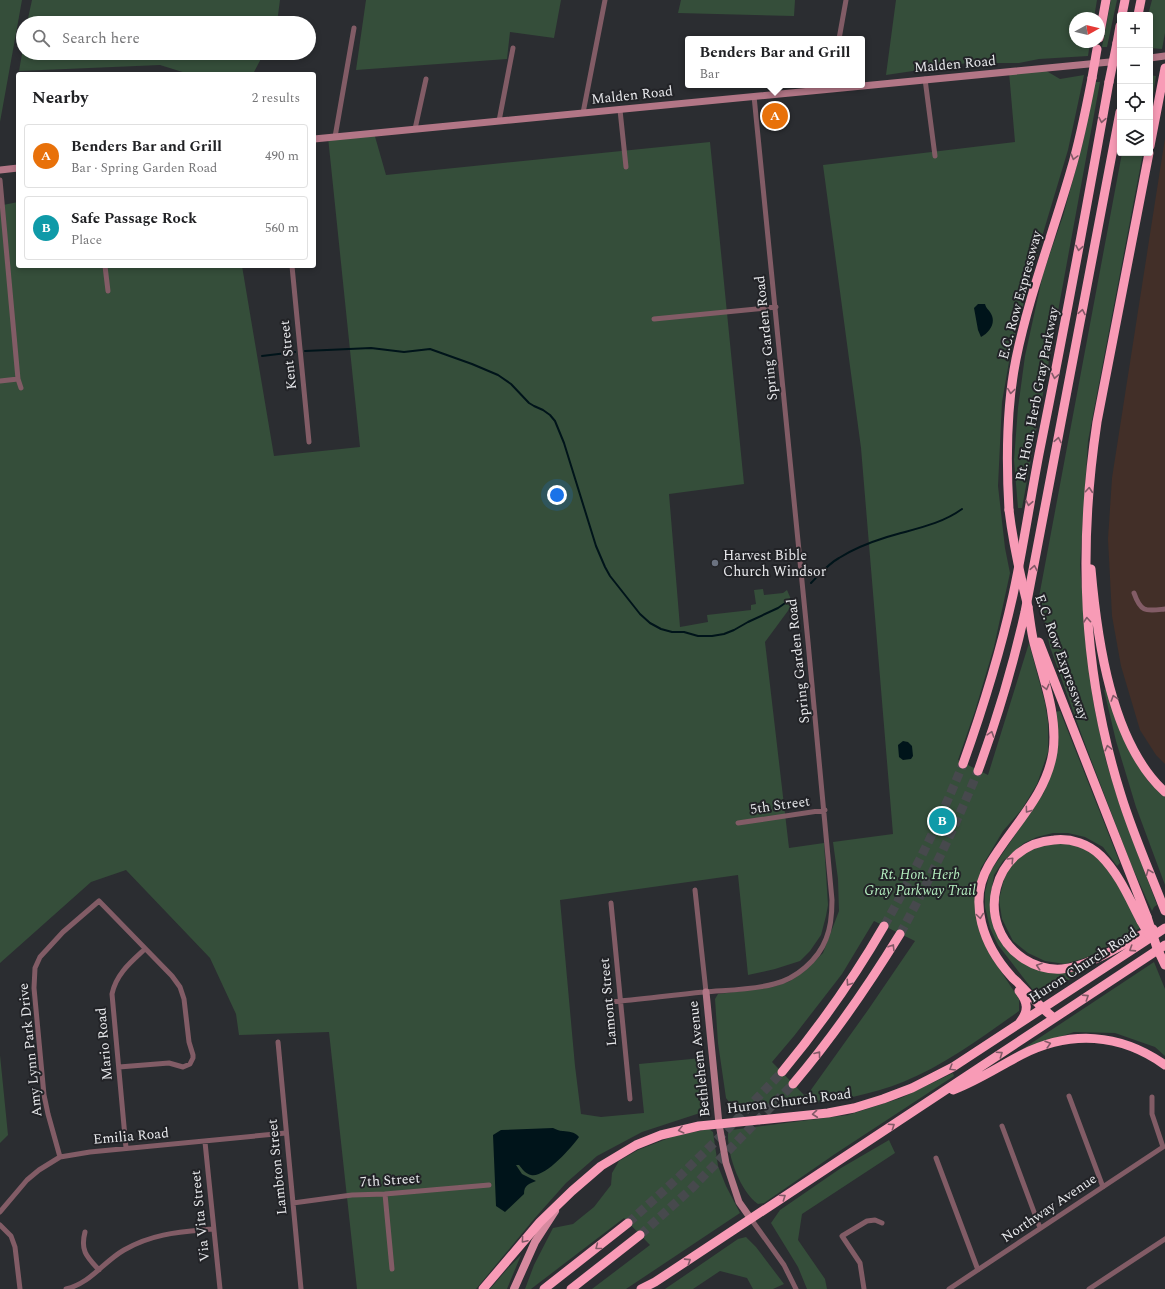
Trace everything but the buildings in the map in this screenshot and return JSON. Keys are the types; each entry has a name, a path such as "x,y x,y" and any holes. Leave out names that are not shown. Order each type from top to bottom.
{"highway":[{"path":"1104,12 1106,0"},
{"path":"1123,12 1125,0"},
{"path":"1139,12 1141,0"},
{"name":"Rt. Hon. Herb Gray Parkway","path":"964,764 1001,645 1013,594 1117,43"},
{"name":"E.C. Row Expressway","path":"1098,48 1076,150 1030,303 1016,361 1010,398 1007,442 1009,510 1017,561 1038,648 1144,919"},
{"path":"1153,130 1164,71"},
{"name":"Rt. Hon. Herb Gray Parkway","path":"978,771 1003,697 1023,619 1118,120"},
{"name":"E.C. Row Expressway","path":"1148,156 1097,422 1087,510 1085,566 1088,632 1091,660 1103,729 1121,795 1164,909"},
{"path":"1087,510 1091,572 1097,625 1108,678 1122,723 1136,756 1153,780 1165,792"},
{"path":"1038,648 1051,710 1054,740 1052,758 1046,778 1032,804 989,865 984,877 979,902 980,918 988,942 1000,962 1042,1009 1054,1018"},
{"path":"1165,924 1087,962 1062,969 1044,968 1035,965 1018,955 1003,938 996,922 994,905 995,891 1006,865 1029,846 1046,840 1067,840 1084,845 1100,855 1116,874 1144,919 1162,947 1165,965"},
{"path":"782,1072 843,993 884,926"},
{"name":"Huron Church Road","path":"561,1202 580,1182 601,1166 636,1145 673,1132 699,1126 828,1113 854,1108 912,1088 938,1075 971,1055 1165,928"},
{"path":"794,1084 840,1025 900,934"},
{"name":"Huron Church Road","path":"655,1282 1162,947"},
{"path":"1011,976 1026,1003 1026,1012 1019,1023"},
{"path":"937,1096 967,1084 1031,1050 1047,1044 1068,1040 1091,1038 1116,1042 1141,1050 1165,1065"},
{"path":"483,1289 540,1222 561,1202"},
{"path":"544,1289 628,1223"},
{"path":"572,1289 640,1235"},
{"path":"641,1289 655,1282"}],"main road":[{"path":"1153,58 1165,56"},
{"name":"Malden Road","path":"865,84 1117,61"},
{"name":"Malden Road","path":"316,139 499,120 620,110 821,88"},
{"path":"0,170 16,168"},
{"name":"Bethlehem Avenue","path":"706,992 719,1124 727,1169 739,1202 751,1219"},
{"name":"Huron Church Road","path":"514,1289 535,1242 561,1202"},
{"name":"Huron Church Road","path":"648,1289 655,1282"}],"street":[{"path":"583,113 605,0"},
{"path":"839,36 846,0"},
{"path":"335,137 335,130 354,28"},
{"path":"499,120 513,48"},
{"path":"415,129 426,79"},
{"path":"926,80 935,156"},
{"name":"Spring Garden Road","path":"610,1002 776,984 800,972 822,949 830,926 832,894 776,307 754,96"},
{"path":"620,110 626,167"},
{"path":"0,180 18,378 21,388"},
{"path":"105,268 108,290"},
{"name":"Kent Street","path":"292,268 309,442"},
{"path":"654,318 776,307"},
{"path":"0,380 18,378"},
{"path":"1134,593 1138,604 1144,609 1165,609"},
{"name":"5th Street","path":"738,823 824,810"},
{"name":"Bethlehem Avenue","path":"695,890 706,992"},
{"name":"Amy Lynn Park Drive","path":"60,1157 44,1095 34,988 34,973 37,962 45,951 99,901 172,976 182,992 189,1042 193,1058 190,1064 183,1067 169,1063 119,1067"},
{"name":"Lamont Street","path":"611,903 630,1099"},
{"name":"Mario Road","path":"126,1148 112,1001 113,986 123,969 145,949"},
{"name":"Lambton Street","path":"278,1042 301,1289"},
{"path":"1069,1096 1103,1187"},
{"name":"Northway Avenue","path":"949,1289 1162,1147 1152,1114 1152,1097"},
{"path":"1002,1126 1040,1228"},
{"name":"Emilia Road","path":"0,1212 34,1174 60,1157 80,1153 126,1148 205,1142 286,1133"},
{"name":"Via Vita Street","path":"205,1142 220,1289"},
{"path":"936,1158 978,1270"},
{"name":"7th Street","path":"293,1202 352,1195 384,1194 489,1185"},
{"path":"384,1194 392,1268"},
{"path":"751,1219 784,1265 796,1289"},
{"path":"864,1289 860,1263 842,1236 867,1221 875,1220 882,1223"},
{"path":"0,1224 11,1236 15,1247 20,1289"},
{"path":"66,1289 84,1283 120,1253 145,1239 170,1233 213,1229"},
{"path":"85,1232 83,1243 85,1254 98,1270"},
{"path":"1090,1289 1165,1239"}],"shaded area":[{"path":"1165,138 1165,764 1156,755 1140,730 1121,666 1112,616 1108,539 1112,478"},
{"path":"978,304 985,304 993,319 990,330 981,337 978,330 974,308"},
{"path":"903,741 908,742 912,746 913,756 911,759 903,760 899,757 898,745"},
{"path":"553,1128 560,1131 573,1133 579,1137 557,1161 537,1175 531,1175 523,1170 519,1165 516,1165 522,1174 536,1181 527,1185 524,1194 505,1212 496,1206 493,1135 501,1130"}],"green space":[{"path":"0,0 22,0 19,16 16,16 16,33 0,122"},
{"path":"32,0 280,0 278,16 29,16"},
{"path":"366,0 561,0 554,38 510,32 507,59 356,70"},
{"path":"681,0 795,0 794,16 678,13"},
{"path":"896,0 1097,0 1095,12 1069,12 1069,48 1089,48 1088,56 1039,59 1019,63 967,63 886,75"},
{"path":"1111,0 1117,0 1107,47 1105,47 1105,31"},
{"path":"1152,0 1165,0 1165,33 1162,49 1153,48 1153,12 1149,12"},
{"path":"21,60 260,60 254,72 183,72 160,65 19,71"},
{"name":"Rt. Hon. Herb Gray Parkway Trail","path":"1043,69 1060,79 1084,75 1068,150 1012,345 1002,402 998,486 1005,548 1010,573 994,647 975,711 958,760 988,775 1029,643 1045,703 1048,722 1048,752 1037,784 1022,809 1003,831 981,868 975,893 978,926 991,956 1019,999 1019,1011 948,1059 919,1075 891,1087 867,1094 830,1101 736,1111 726,1098 718,1043 715,999 718,994 773,987 790,981 806,970 823,953 839,911 838,879 833,842 893,834 861,448 823,165 1015,142 1009,72","holes":["874,921 915,941 808,1094 804,1095 772,1062 842,974"]},
{"path":"1153,76 1156,76 1153,94"},
{"path":"1094,82 1100,82 1022,508 1018,508 1014,460 1018,408 1025,356 1043,274 1063,216 1083,143"},
{"path":"374,133 386,175 710,142 744,484 669,494 680,627 708,622 707,615 751,610 751,605 756,604 754,590 763,589 764,595 783,593 787,590 793,604 765,642 789,848 824,843 828,905 821,935 810,951 800,961 775,969 748,975 738,875 560,900 575,1066 581,1114 601,1117 644,1113 639,1064 702,1058 705,1104 700,1113 642,1132 597,1156 566,1183 476,1289 357,1289 329,1032 239,1035 236,1014 210,958 126,870 91,882 0,963 0,195 3,205 16,202 16,268 242,268 274,456 360,447 328,137"},
{"path":"1121,156 1142,156 1088,441 1080,565 1086,646 1094,706 1106,761 1120,806 1157,905 1152,911 1130,862 1082,736 1050,647 1039,597"},
{"path":"1109,688 1131,753 1148,781 1165,797 1165,885 1136,807 1116,741 1104,690"},
{"path":"1060,711 1120,863 1117,866 1103,847 1085,837 1068,833 1053,833 1037,837 1024,843 1003,861 994,875 990,911 1005,945 1018,959 1035,969 1090,966 1043,997 1039,998 998,945 990,928 985,907 985,892 990,872 1043,794 1052,771 1055,712"},
{"path":"1069,843 1087,850 1105,865 1119,885 1140,928 1088,957 1065,964 1045,961 1028,953 1013,941 1002,919 999,900 1004,879 1012,863 1026,852 1046,844"},
{"path":"1154,962 1165,989 1165,1056 1155,1047 1115,1033 1074,1032 1021,1050"},
{"path":"0,1055 8,1135 0,1143"},
{"path":"953,1073 954,1076 835,1154 764,1203 758,1204 740,1182 732,1162 728,1142 728,1133 731,1130 848,1115 901,1098"},
{"path":"709,1129 713,1132 718,1166 726,1186 740,1213 626,1289 592,1289 650,1245 624,1218 531,1289 525,1289 534,1265 553,1228 573,1224 594,1207 611,1185 612,1173 619,1161 638,1150 674,1136"},
{"path":"889,1140 895,1153 802,1214 798,1240 825,1279 827,1289 807,1289 798,1267 771,1223 780,1210 841,1168"},
{"path":"746,1237 756,1247 784,1284 773,1289 753,1289 747,1278 720,1271 693,1289 665,1289 738,1239"},
{"path":"521,1255 507,1289 490,1289 508,1268"}],"waterway":[{"path":"305,351 371,348 404,352 430,349 498,375 511,384 529,403 543,410 555,421 564,443 596,546 605,567 610,576 640,614 650,623 661,629 672,632 684,632 698,636 724,634 778,608 791,599"},
{"path":"262,356 295,352"},
{"path":"811,583 835,560 862,546 935,523 962,509"}],"tunnel":[{"path":"884,926 906,887 926,846 963,764"},
{"path":"900,934 941,854 978,771"},
{"path":"628,1223 680,1176 723,1134 782,1072"},
{"path":"640,1235 692,1188 793,1084"}],"place":[{"name":"Benders Bar and Grill","path":"775,116"},
{"name":"Harvest Bible Church Windsor","path":"715,563"},
{"name":"Safe Passage Rock","path":"942,821"}]}
